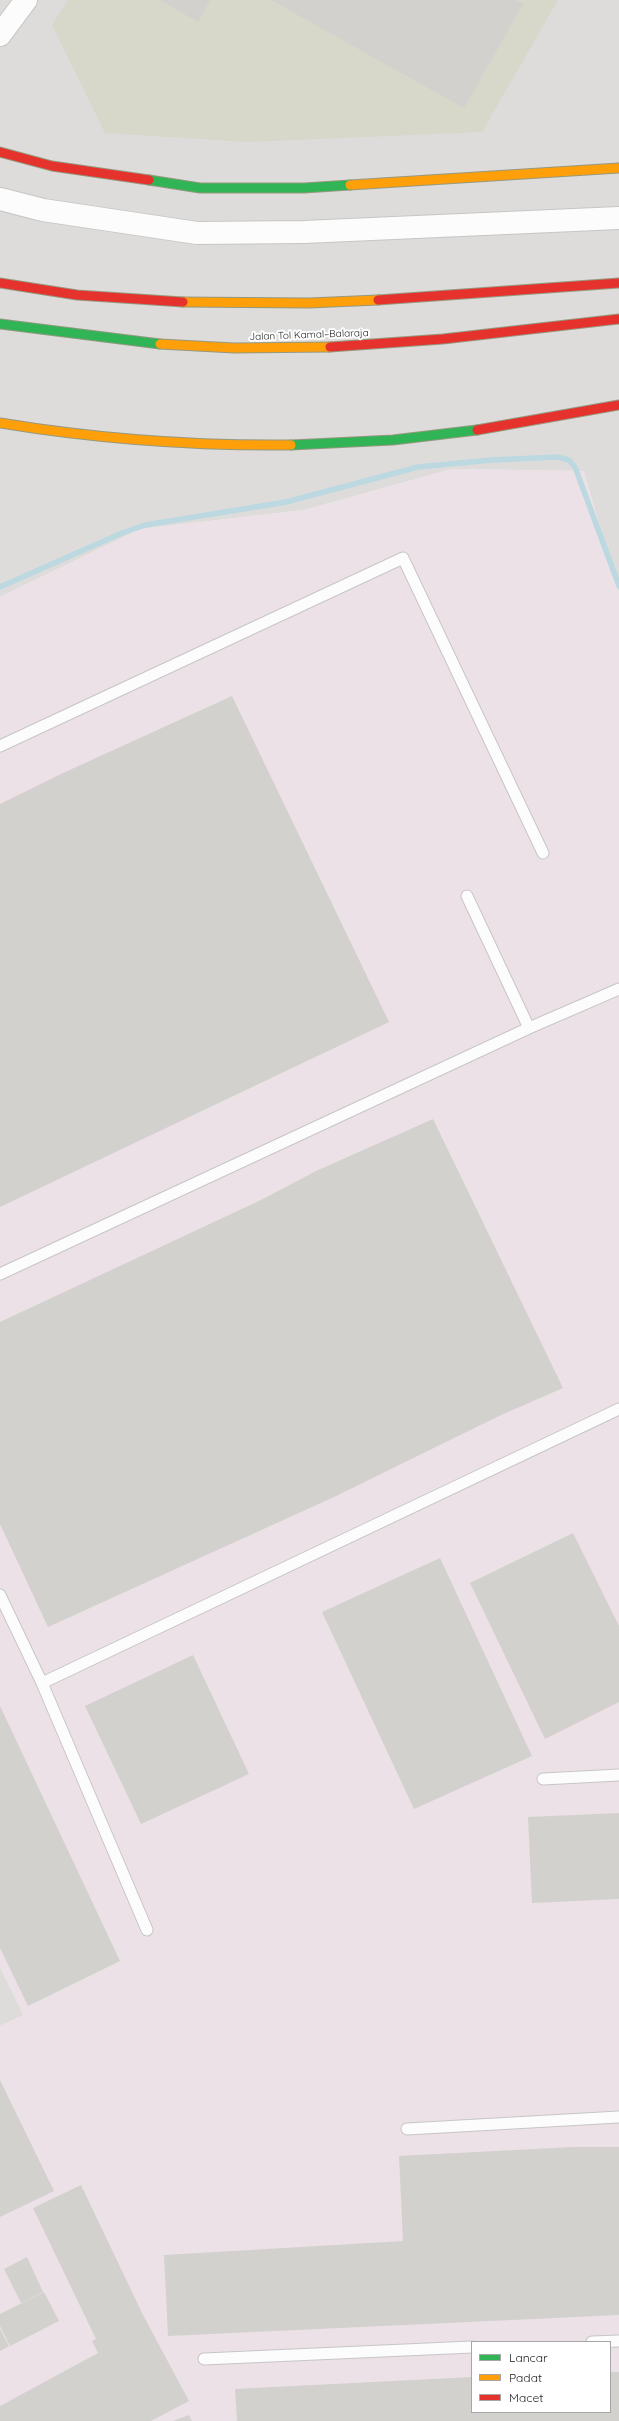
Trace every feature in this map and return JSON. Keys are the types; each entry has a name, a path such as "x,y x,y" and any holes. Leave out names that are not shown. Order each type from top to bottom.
{"main road":[{"path":"0,152 52,166 200,188 304,188 619,168"},
{"path":"0,284 48,292 124,300 269,305 402,299 619,283"},
{"name":"Jalan Tol Kamal–Balaraja","path":"0,324 118,341 267,349 412,342 619,318"},
{"path":"0,423 135,441 281,445 394,440 538,421 619,405"}],"street":[{"path":"0,35 26,0"},
{"path":"0,198 43,210 197,233 304,232 619,218"}],"lane":[{"path":"0,746 403,558 543,852"},
{"path":"467,896 529,1028"},
{"path":"0,1274 529,1028 619,989"},
{"path":"42,1683 619,1409"},
{"path":"0,1595 42,1683 147,1930"},
{"path":"543,1779 619,1775"},
{"path":"408,2129 619,2117"},
{"path":"204,2359 471,2347"}],"shaded area":[{"path":"0,0 619,0 619,593 583,471 452,469 304,510 140,529 0,597"},
{"path":"68,0 558,0 482,132 248,142 105,133 52,25"},
{"path":"452,469 584,471 619,593 619,2421 0,2421 0,2026 23,2015 0,1967 0,597 140,529 304,510"},
{"path":"0,1967 24,2015 0,2026"}],"building":[{"path":"160,0 210,0 198,22"},
{"path":"271,0 515,0 523,4 464,108"},
{"path":"232,696 389,1022 0,1207 0,804 63,773"},
{"path":"433,1119 563,1388 499,1416 334,1497 48,1627 0,1524 0,1322 261,1200 316,1171"},
{"path":"573,1533 619,1626 619,1702 545,1739 470,1583"},
{"path":"440,1558 532,1756 414,1809 322,1612"},
{"path":"193,1655 249,1774 141,1824 85,1706"},
{"path":"0,1706 120,1961 28,2006 0,1948"},
{"path":"619,1813 619,1899 532,1903 528,1817"},
{"path":"0,2080 54,2191 0,2217"},
{"path":"572,2147 619,2147 619,2315 168,2336 164,2255 403,2241 399,2156"},
{"path":"81,2185 143,2315 189,2401 151,2421 0,2421 0,2406 98,2353 92,2341 96,2339 33,2208"},
{"path":"27,2257 43,2292 21,2303 4,2269"},
{"path":"44,2292 59,2321 10,2346 0,2326 0,2314"},
{"path":"0,2329 9,2346 0,2351"},
{"path":"611,2372 619,2372 619,2421 237,2421 235,2389 471,2377 471,2413 611,2413"},
{"path":"189,2415 192,2421 173,2421"}],"waterway":[{"path":"0,587 122,533 145,525 286,502 418,467 492,460 558,457 569,460 575,467 619,586"}],"traffic: fast":[{"path":"149,180 200,188 304,188 350,185"},
{"path":"0,324 160,344"},
{"path":"291,445 393,440 477,430"}],"traffic: slow":[{"path":"350,185 619,168"},
{"path":"183,302 309,303 378,300"},
{"path":"160,344 234,348 330,347"},
{"path":"0,423 36,429 181,443 291,445"}],"traffic: jam":[{"path":"0,152 52,166 149,180"},
{"path":"0,283 77,295 183,302"},
{"path":"378,300 619,283"},
{"path":"330,347 443,339 619,319"},
{"path":"477,430 619,405"}]}
